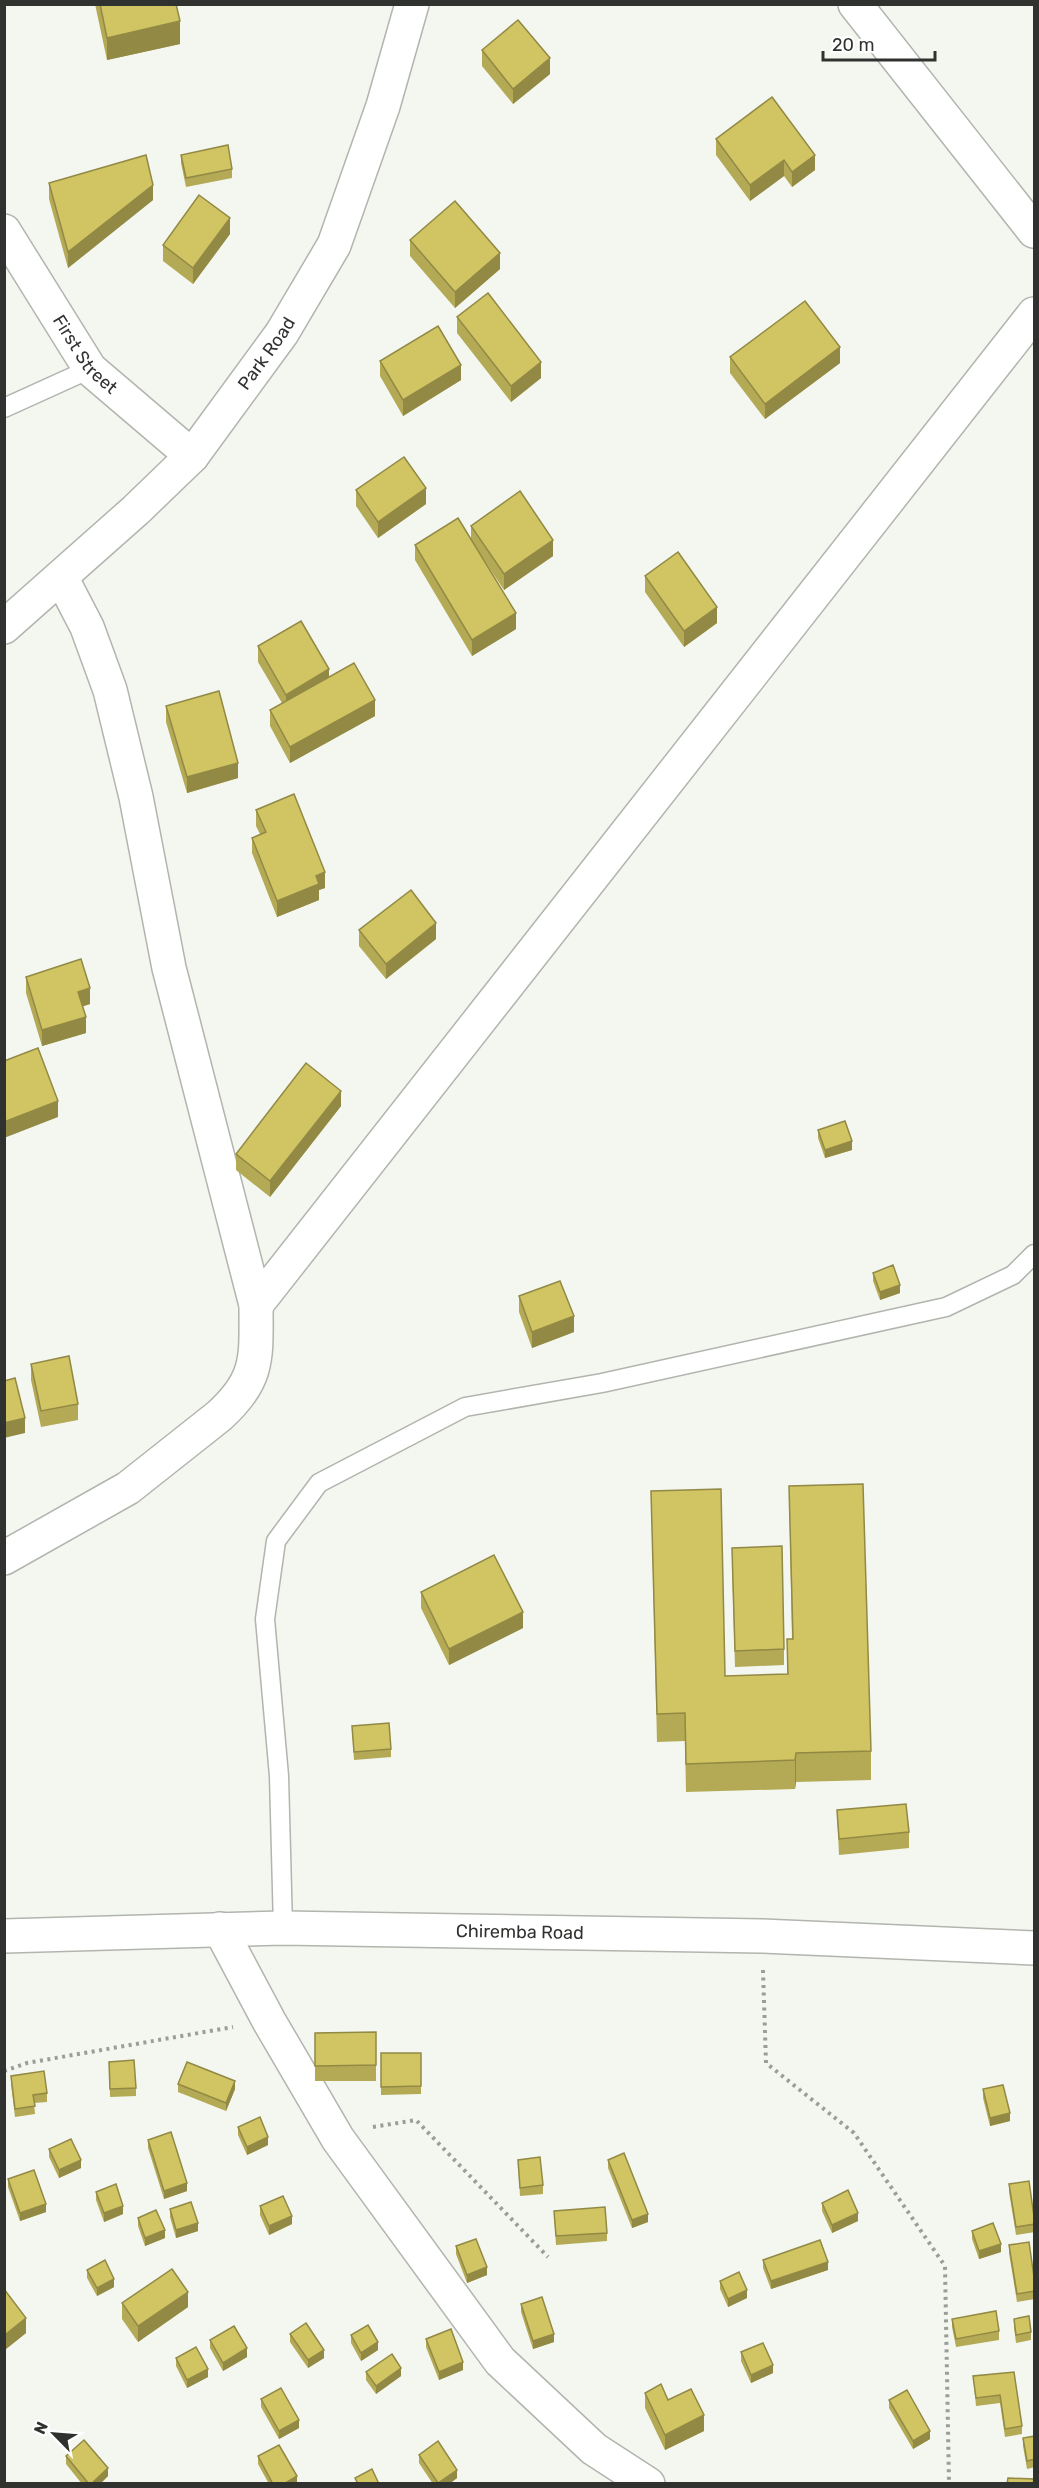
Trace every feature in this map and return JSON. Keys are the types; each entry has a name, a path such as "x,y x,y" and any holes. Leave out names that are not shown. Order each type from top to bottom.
{"street":[{"name":"Park Road","path":"4,627 192,456 282,333 334,245 383,106 412,4"},
{"path":"855,4 1035,231"},
{"name":"First Street","path":"4,231 90,369 192,456"},
{"path":"256,1305 1035,314"},
{"path":"4,1558 128,1488 234,1403 248,1384 256,1358 256,1305 169,968 136,797 110,690 87,627 61,577"},
{"name":"Chiremba Road","path":"4,1936 283,1928 762,1936 1035,1947"},
{"path":"220,1929 269,2021 338,2139 500,2361 594,2449 648,2484"}],"lane":[{"path":"4,408 90,369"},
{"path":"283,1928 279,1776 265,1619 276,1541 319,1484 465,1407 602,1383 946,1308 1013,1275 1035,1254"}],"path":[{"path":"762,1936 766,2063 854,2133 945,2266 949,2484"},
{"path":"4,2071 27,2063 269,2021"},
{"path":"338,2139 360,2129 416,2120 548,2257"}],"building":[{"path":"100,4 176,4 180,21 107,38"},
{"path":"518,20 550,58 513,89 482,50"},
{"path":"772,97 815,155 792,172 784,160 750,185 716,139"},
{"path":"228,145 232,169 186,178 181,155"},
{"path":"146,155 153,185 68,252 49,183"},
{"path":"199,195 230,218 193,268 163,245"},
{"path":"455,201 500,253 455,292 410,240"},
{"path":"488,293 541,362 511,386 457,317"},
{"path":"805,301 840,347 765,404 730,357"},
{"path":"438,326 461,365 403,400 380,361"},
{"path":"404,457 426,488 378,522 356,490"},
{"path":"520,491 553,540 504,574 471,526"},
{"path":"458,518 516,613 472,640 415,545"},
{"path":"678,552 717,607 684,631 645,576"},
{"path":"301,621 329,669 286,695 258,646"},
{"path":"354,663 375,700 290,747 270,710"},
{"path":"219,691 238,763 187,777 166,706"},
{"path":"294,794 325,872 316,876 319,884 277,901 252,838 266,832 256,810"},
{"path":"411,890 436,923 386,964 359,930"},
{"path":"81,959 90,988 78,992 86,1017 42,1030 26,977"},
{"path":"38,1048 58,1101 4,1122 4,1061"},
{"path":"306,1063 341,1091 270,1181 236,1154"},
{"path":"845,1121 852,1141 825,1150 818,1130"},
{"path":"893,1265 900,1285 880,1292 873,1273"},
{"path":"560,1281 574,1316 532,1332 519,1296"},
{"path":"69,1356 78,1404 41,1411 31,1364"},
{"path":"15,1378 25,1418 4,1423 4,1381"},
{"path":"863,1484 871,1751 796,1753 795,1760 686,1764 685,1713 657,1714 651,1491 721,1489 725,1676 788,1674 787,1639 793,1639 789,1486"},
{"path":"782,1546 784,1649 735,1651 732,1548"},
{"path":"494,1555 523,1612 449,1649 421,1592"},
{"path":"389,1723 391,1749 354,1752 352,1726"},
{"path":"906,1804 909,1832 839,1839 837,1810"},
{"path":"376,2032 376,2065 315,2066 315,2033"},
{"path":"381,2053 421,2053 421,2086 381,2087"},
{"path":"134,2060 136,2088 110,2089 109,2062"},
{"path":"187,2062 235,2081 226,2103 178,2084"},
{"path":"44,2071 47,2093 33,2095 35,2106 15,2109 11,2076"},
{"path":"1003,2085 1010,2113 990,2118 983,2089"},
{"path":"260,2117 268,2137 247,2147 238,2127"},
{"path":"171,2132 187,2183 164,2191 148,2140"},
{"path":"71,2139 81,2160 59,2170 49,2149"},
{"path":"624,2153 648,2214 632,2220 608,2160"},
{"path":"540,2157 543,2185 520,2188 518,2160"},
{"path":"34,2170 46,2204 20,2213 8,2179"},
{"path":"1029,2181 1035,2224 1016,2227 1009,2184"},
{"path":"116,2184 123,2206 104,2213 96,2192"},
{"path":"848,2190 858,2213 832,2225 822,2203"},
{"path":"283,2196 292,2216 269,2226 260,2206"},
{"path":"191,2202 198,2223 176,2230 170,2209"},
{"path":"605,2207 607,2233 556,2236 554,2211"},
{"path":"156,2210 165,2230 145,2238 138,2218"},
{"path":"993,2223 1001,2244 979,2251 972,2231"},
{"path":"476,2239 487,2267 467,2275 456,2246"},
{"path":"820,2240 828,2262 771,2281 763,2260"},
{"path":"1029,2242 1035,2291 1017,2294 1009,2245"},
{"path":"105,2260 114,2279 97,2288 87,2270"},
{"path":"172,2269 188,2292 138,2326 122,2303"},
{"path":"739,2272 747,2290 728,2299 720,2281"},
{"path":"4,2289 26,2318 6,2334 4,2332"},
{"path":"542,2297 554,2334 533,2341 521,2304"},
{"path":"996,2311 999,2331 956,2339 952,2319"},
{"path":"1029,2316 1031,2332 1016,2335 1014,2319"},
{"path":"306,2323 324,2350 308,2360 290,2334"},
{"path":"368,2325 378,2342 361,2353 351,2335"},
{"path":"234,2326 247,2348 223,2363 210,2340"},
{"path":"451,2329 463,2362 439,2372 426,2339"},
{"path":"763,2343 773,2365 751,2375 741,2352"},
{"path":"196,2347 208,2369 187,2380 176,2358"},
{"path":"392,2354 401,2368 376,2386 366,2372"},
{"path":"1014,2372 1022,2426 1005,2429 1000,2395 976,2398 973,2376"},
{"path":"661,2384 668,2400 691,2389 704,2415 665,2435 645,2393"},
{"path":"281,2388 299,2420 279,2431 261,2399"},
{"path":"907,2390 930,2431 913,2441 889,2400"},
{"path":"1035,2436 1035,2459 1027,2461 1023,2438"},
{"path":"84,2440 108,2468 91,2484 66,2456"},
{"path":"438,2441 457,2470 438,2483 419,2455"},
{"path":"279,2445 297,2476 284,2484 273,2484 258,2456"},
{"path":"372,2469 379,2484 358,2484 355,2478"},
{"path":"1008,2478 1034,2479 1033,2484 1007,2484"}]}
